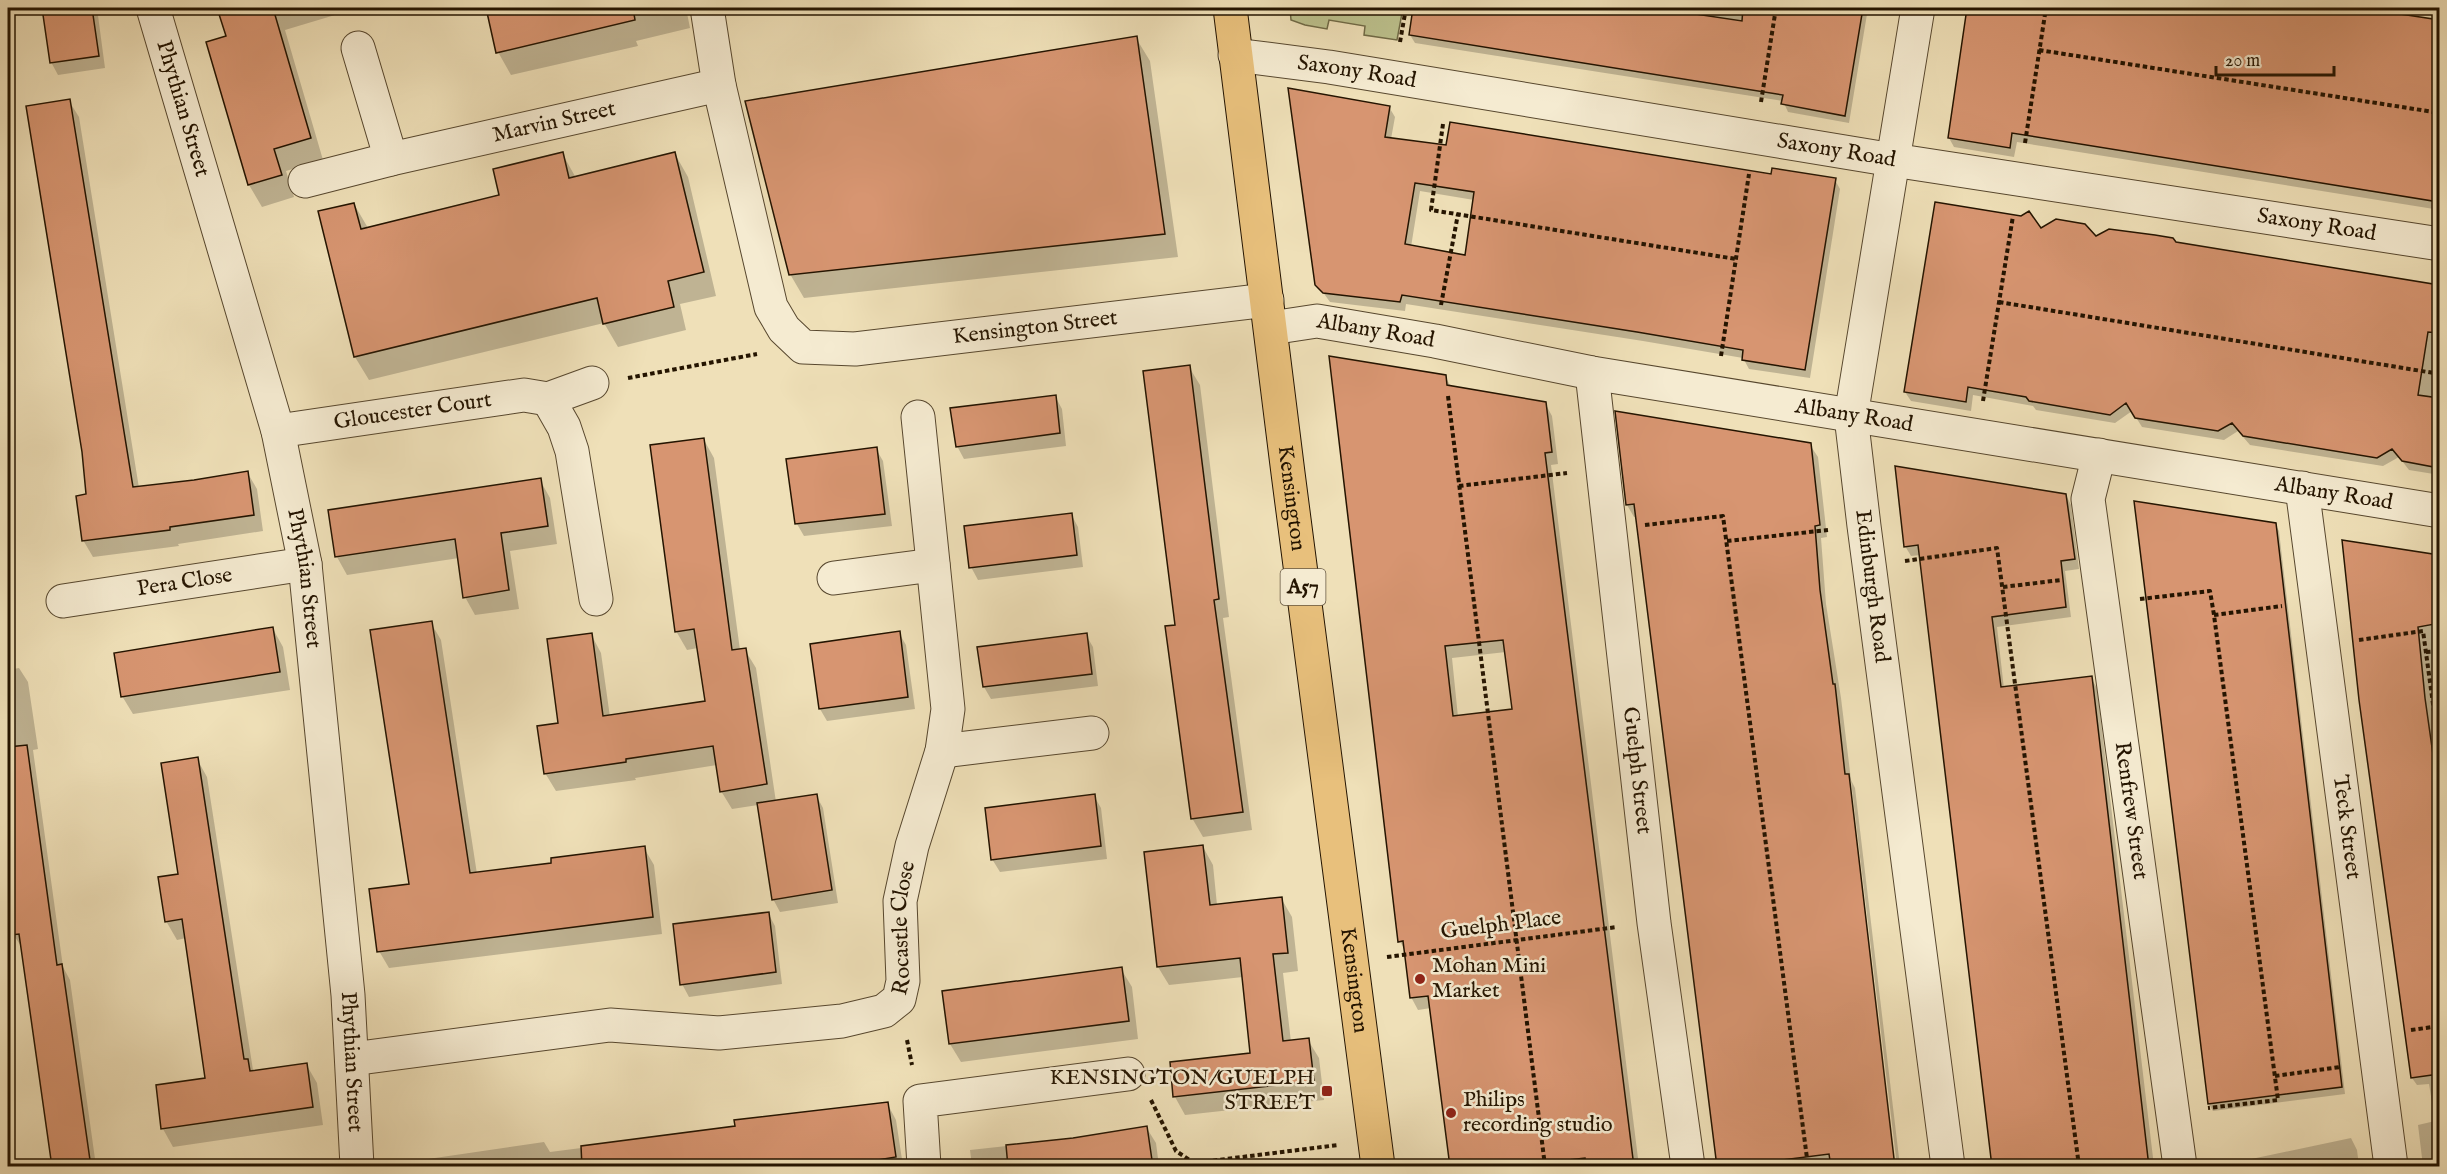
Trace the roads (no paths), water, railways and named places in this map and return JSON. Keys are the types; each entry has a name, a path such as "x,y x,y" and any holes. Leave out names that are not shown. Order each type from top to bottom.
{"main road":[{"name":"Kensington","path":"1230,8 1377,1154"}],"street":[{"name":"Phythian Street","path":"153,8 278,431 305,564 348,995 357,1167"},
{"path":"707,8 719,85"},
{"name":"Edinburgh Road","path":"1918,8 1851,416 1948,1167"},
{"path":"358,48 391,159"},
{"name":"Saxony Road","path":"1235,55 2439,244"},
{"name":"Marvin Street","path":"305,181 391,159 719,85"},
{"name":"Kensington Street","path":"719,85 771,307 784,330 803,347 855,349 1269,314"},
{"name":"Albany Road","path":"1269,314 1435,341 1592,373 1715,394 2439,511"},
{"name":"Guelph Street","path":"1592,373 1654,923 1688,1167"},
{"name":"Gloucester Court","path":"278,431 524,395 548,399 592,384"},
{"path":"548,399 564,428 572,451 596,599"},
{"name":"Rocastle Close","path":"352,1059 610,1025 719,1033 842,1021 884,1011 899,999 903,981 900,901 912,846 942,750 948,709 918,417"},
{"name":"Renfrew Street","path":"2099,455 2088,499 2180,1167"},
{"name":"Teck Street","path":"2302,488 2391,1167"},
{"name":"Pera Close","path":"63,601 305,564"},
{"path":"834,578 933,565"},
{"path":"942,750 1092,732"},
{"path":"924,1167 920,1101 1128,1074"}],"place":[{"name":"Mohan Mini Market","path":"1420,979"},
{"name":"KENSINGTON/GUELPH STREET","path":"1327,1091"},
{"name":"Philips recording studio","path":"1451,1113"}]}
